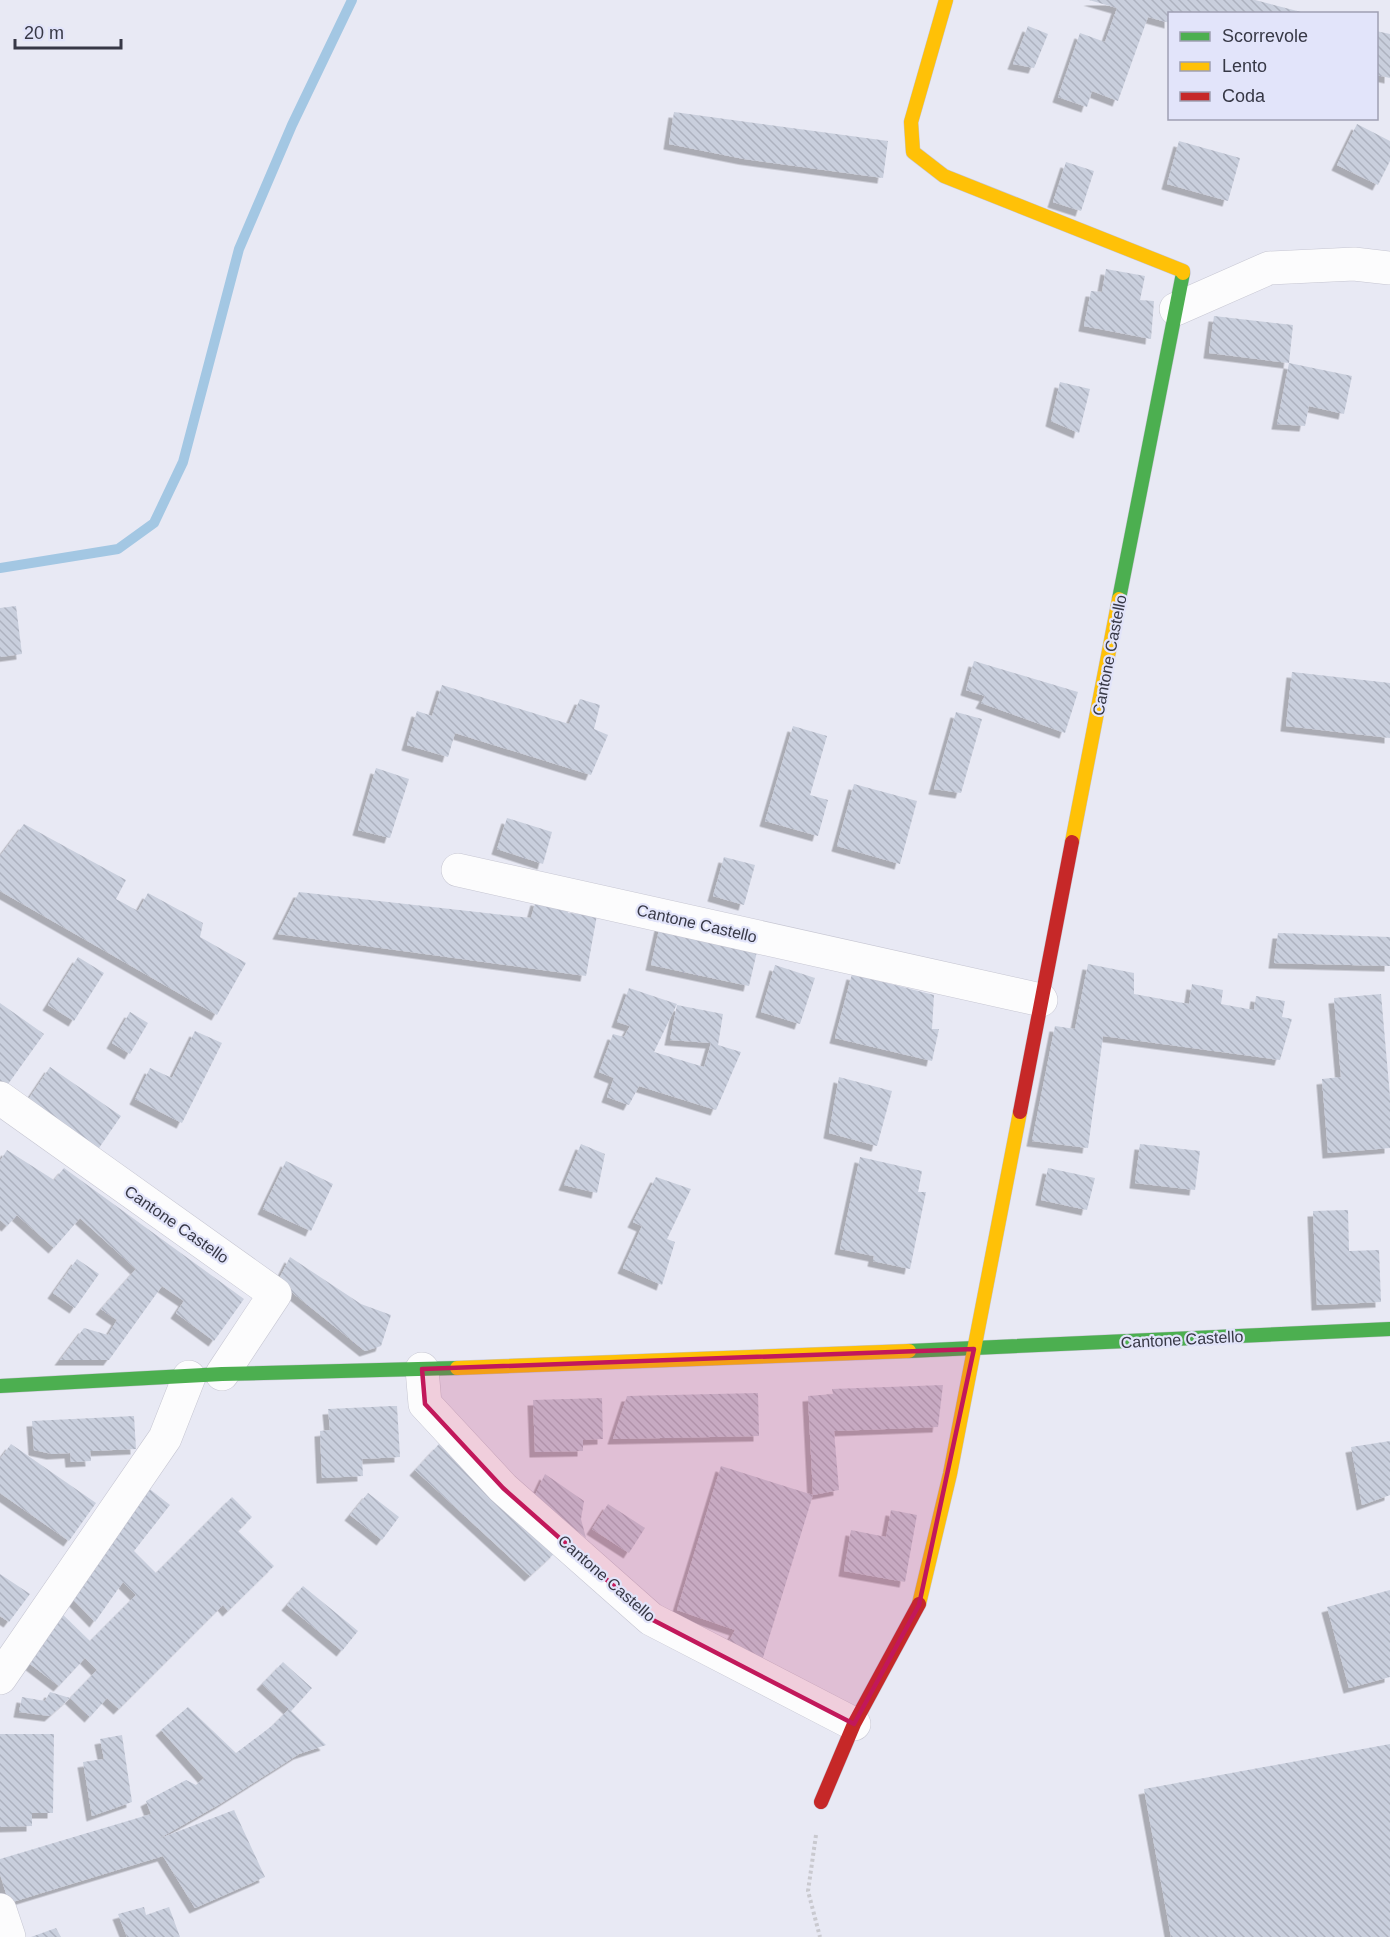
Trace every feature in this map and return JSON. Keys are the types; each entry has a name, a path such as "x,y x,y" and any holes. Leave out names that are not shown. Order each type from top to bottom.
{"street":[{"name":"Cantone Castello","path":"821,1802 854,1724 919,1605 950,1474 1183,271 944,176 913,152 911,122 946,0"},
{"path":"1176,309 1269,268 1354,264 1390,268"},
{"name":"Cantone Castello","path":"458,870 1041,1000"},
{"name":"Cantone Castello","path":"0,1098 275,1293 222,1374"},
{"name":"Cantone Castello","path":"0,1386 222,1374 974,1349 1390,1329"},
{"name":"Cantone Castello","path":"422,1369 425,1404 503,1488 651,1619 854,1724"},
{"path":"0,1678 165,1438 189,1377"},
{"path":"0,1910 9,1937"}],"path":[{"path":"820,1937 808,1891 821,1802"}],"highlighted area":[{"path":"974,1349 919,1605 854,1724 651,1619 503,1488 425,1404 422,1369"}],"building":[{"path":"1089,0 1255,0 1301,12 1168,12 1168,22 1148,17 1118,101 1092,91 1087,107 1058,97 1080,33 1105,42 1117,8"},
{"path":"1028,26 1048,34 1034,68 1013,64"},
{"path":"1378,31 1390,34 1390,78 1378,75"},
{"path":"674,112 888,141 883,178 744,159 669,144"},
{"path":"1357,124 1390,141 1390,161 1378,185 1337,165"},
{"path":"1179,141 1240,158 1228,201 1167,184"},
{"path":"1066,162 1094,171 1081,211 1053,202"},
{"path":"1106,269 1145,276 1140,300 1154,301 1151,339 1084,326 1091,291 1102,292"},
{"path":"1214,316 1293,325 1289,363 1209,353"},
{"path":"1289,363 1352,376 1344,414 1309,406 1305,426 1277,424"},
{"path":"1060,382 1090,389 1079,433 1051,421"},
{"path":"16,606 22,654 0,657 0,608"},
{"path":"974,661 1078,692 1065,733 981,703 985,696 966,690"},
{"path":"1292,672 1390,683 1390,738 1286,726"},
{"path":"442,685 569,724 580,699 600,705 594,729 608,735 591,775 455,733 448,757 407,745 417,711 432,716"},
{"path":"956,712 982,719 961,793 934,789"},
{"path":"793,726 827,736 810,795 828,800 818,836 765,821"},
{"path":"376,768 409,779 390,838 358,830"},
{"path":"854,784 917,801 900,864 837,846"},
{"path":"507,818 552,832 543,864 497,849"},
{"path":"24,824 126,880 116,899 138,911 148,893 203,923 200,937 246,963 217,1015 0,891 0,856"},
{"path":"724,857 755,865 744,905 713,896"},
{"path":"299,892 531,918 536,900 569,907 568,913 597,915 586,976 278,934"},
{"path":"661,921 759,943 749,986 651,965"},
{"path":"1278,933 1390,937 1390,966 1274,963"},
{"path":"78,957 104,973 74,1021 48,1005"},
{"path":"1088,964 1134,973 1134,994 1189,1004 1192,984 1223,990 1221,1004 1254,1010 1256,996 1285,1001 1282,1017 1292,1019 1280,1060 1103,1036 1088,1148 1032,1141 1055,1026 1075,1029"},
{"path":"775,965 815,978 800,1024 761,1012"},
{"path":"852,974 934,995 932,1029 939,1029 932,1061 835,1038"},
{"path":"629,988 677,1004 654,1052 704,1067 711,1043 670,1040 677,1005 723,1014 718,1045 741,1052 716,1110 639,1086 629,1105 607,1097 614,1078 599,1072 613,1034 624,1037 630,1026 617,1022"},
{"path":"1381,994 1390,1097 1390,1148 1328,1153 1322,1079 1341,1077 1334,998"},
{"path":"0,1003 44,1034 6,1087 0,1083"},
{"path":"130,1012 148,1023 130,1054 112,1043"},
{"path":"195,1031 222,1043 182,1123 135,1099 150,1068 172,1078"},
{"path":"50,1067 121,1116 97,1151 26,1103"},
{"path":"839,1077 892,1091 877,1146 829,1133"},
{"path":"581,1144 605,1154 597,1193 564,1185"},
{"path":"1140,1144 1200,1151 1195,1190 1135,1183"},
{"path":"7,1150 54,1180 64,1168 244,1299 214,1341 176,1313 184,1301 162,1286 109,1360 60,1360 84,1328 108,1335 117,1320 101,1309 136,1269 80,1218 54,1248 17,1215 7,1226 0,1220 0,1161"},
{"path":"860,1157 922,1171 918,1192 926,1192 910,1269 873,1261 874,1256 840,1249"},
{"path":"286,1161 333,1184 311,1231 263,1209"},
{"path":"1048,1168 1095,1178 1087,1210 1041,1200"},
{"path":"656,1177 691,1189 667,1239 675,1242 662,1285 623,1268 642,1226 633,1222"},
{"path":"1348,1210 1349,1251 1379,1250 1381,1302 1317,1305 1313,1211"},
{"path":"290,1257 361,1304 391,1315 381,1346 365,1351 278,1281"},
{"path":"77,1259 99,1274 75,1308 53,1293"},
{"path":"943,1385 938,1427 834,1431 839,1490 813,1495 808,1396 833,1394 832,1389"},
{"path":"758,1393 759,1436 613,1439 627,1396"},
{"path":"602,1398 603,1439 583,1440 583,1451 535,1452 533,1400"},
{"path":"397,1406 400,1457 362,1459 363,1476 322,1478 320,1431 330,1430 328,1409"},
{"path":"134,1416 136,1449 90,1451 91,1461 71,1462 70,1453 52,1454 34,1450 32,1421"},
{"path":"1390,1441 1390,1495 1362,1505 1351,1447"},
{"path":"11,1444 96,1503 69,1541 0,1493 0,1459"},
{"path":"439,1444 556,1552 530,1576 415,1470"},
{"path":"721,1466 813,1495 761,1664 727,1645 735,1630 677,1610"},
{"path":"545,1474 584,1501 581,1519 586,1538 535,1495"},
{"path":"142,1483 170,1505 134,1551 156,1573 232,1497 252,1517 238,1531 274,1566 228,1611 223,1605 119,1709 107,1698 90,1717 70,1698 97,1670 85,1658 59,1686 17,1654 53,1605 90,1641 136,1595 123,1582 95,1622 64,1590"},
{"path":"368,1493 399,1517 382,1540 350,1515"},
{"path":"608,1504 645,1528 629,1553 592,1529"},
{"path":"891,1510 917,1515 905,1582 844,1571 851,1530 886,1537"},
{"path":"0,1574 30,1594 9,1622 0,1616"},
{"path":"303,1586 358,1631 342,1651 287,1605"},
{"path":"1390,1590 1390,1677 1349,1688 1327,1607"},
{"path":"283,1662 312,1688 291,1711 326,1745 299,1754 220,1804 158,1839 234,1810 265,1877 195,1908 163,1856 9,1903 0,1874 0,1859 151,1814 146,1801 186,1780 196,1785 204,1778 161,1730 188,1707 236,1753 273,1725 289,1709 262,1684"},
{"path":"50,1692 70,1698 50,1716 19,1712 22,1697 45,1701"},
{"path":"0,1734 54,1734 53,1813 32,1813 32,1826 0,1827"},
{"path":"122,1735 132,1802 92,1816 83,1762 104,1759 100,1739"},
{"path":"1390,1744 1390,1937 1171,1937 1144,1789"},
{"path":"144,1907 146,1915 169,1907 180,1937 127,1937 118,1914"},
{"path":"56,1928 61,1937 31,1937"}],"waterway":[{"path":"0,568 118,549 154,523 183,462 239,249 292,125 352,0"}],"traffic: fast":[{"path":"1119,599 1183,273"},
{"path":"909,1351 1390,1329"},
{"path":"0,1386 222,1374 457,1368"}],"traffic: slow":[{"path":"946,0 911,122 913,152 944,176 1183,271 1183,273"},
{"path":"1072,842 1119,599"},
{"path":"919,1604 950,1474 1020,1112"},
{"path":"457,1368 909,1351"}],"traffic: jam":[{"path":"1020,1112 1072,842"},
{"path":"821,1802 854,1724 919,1604"}]}
